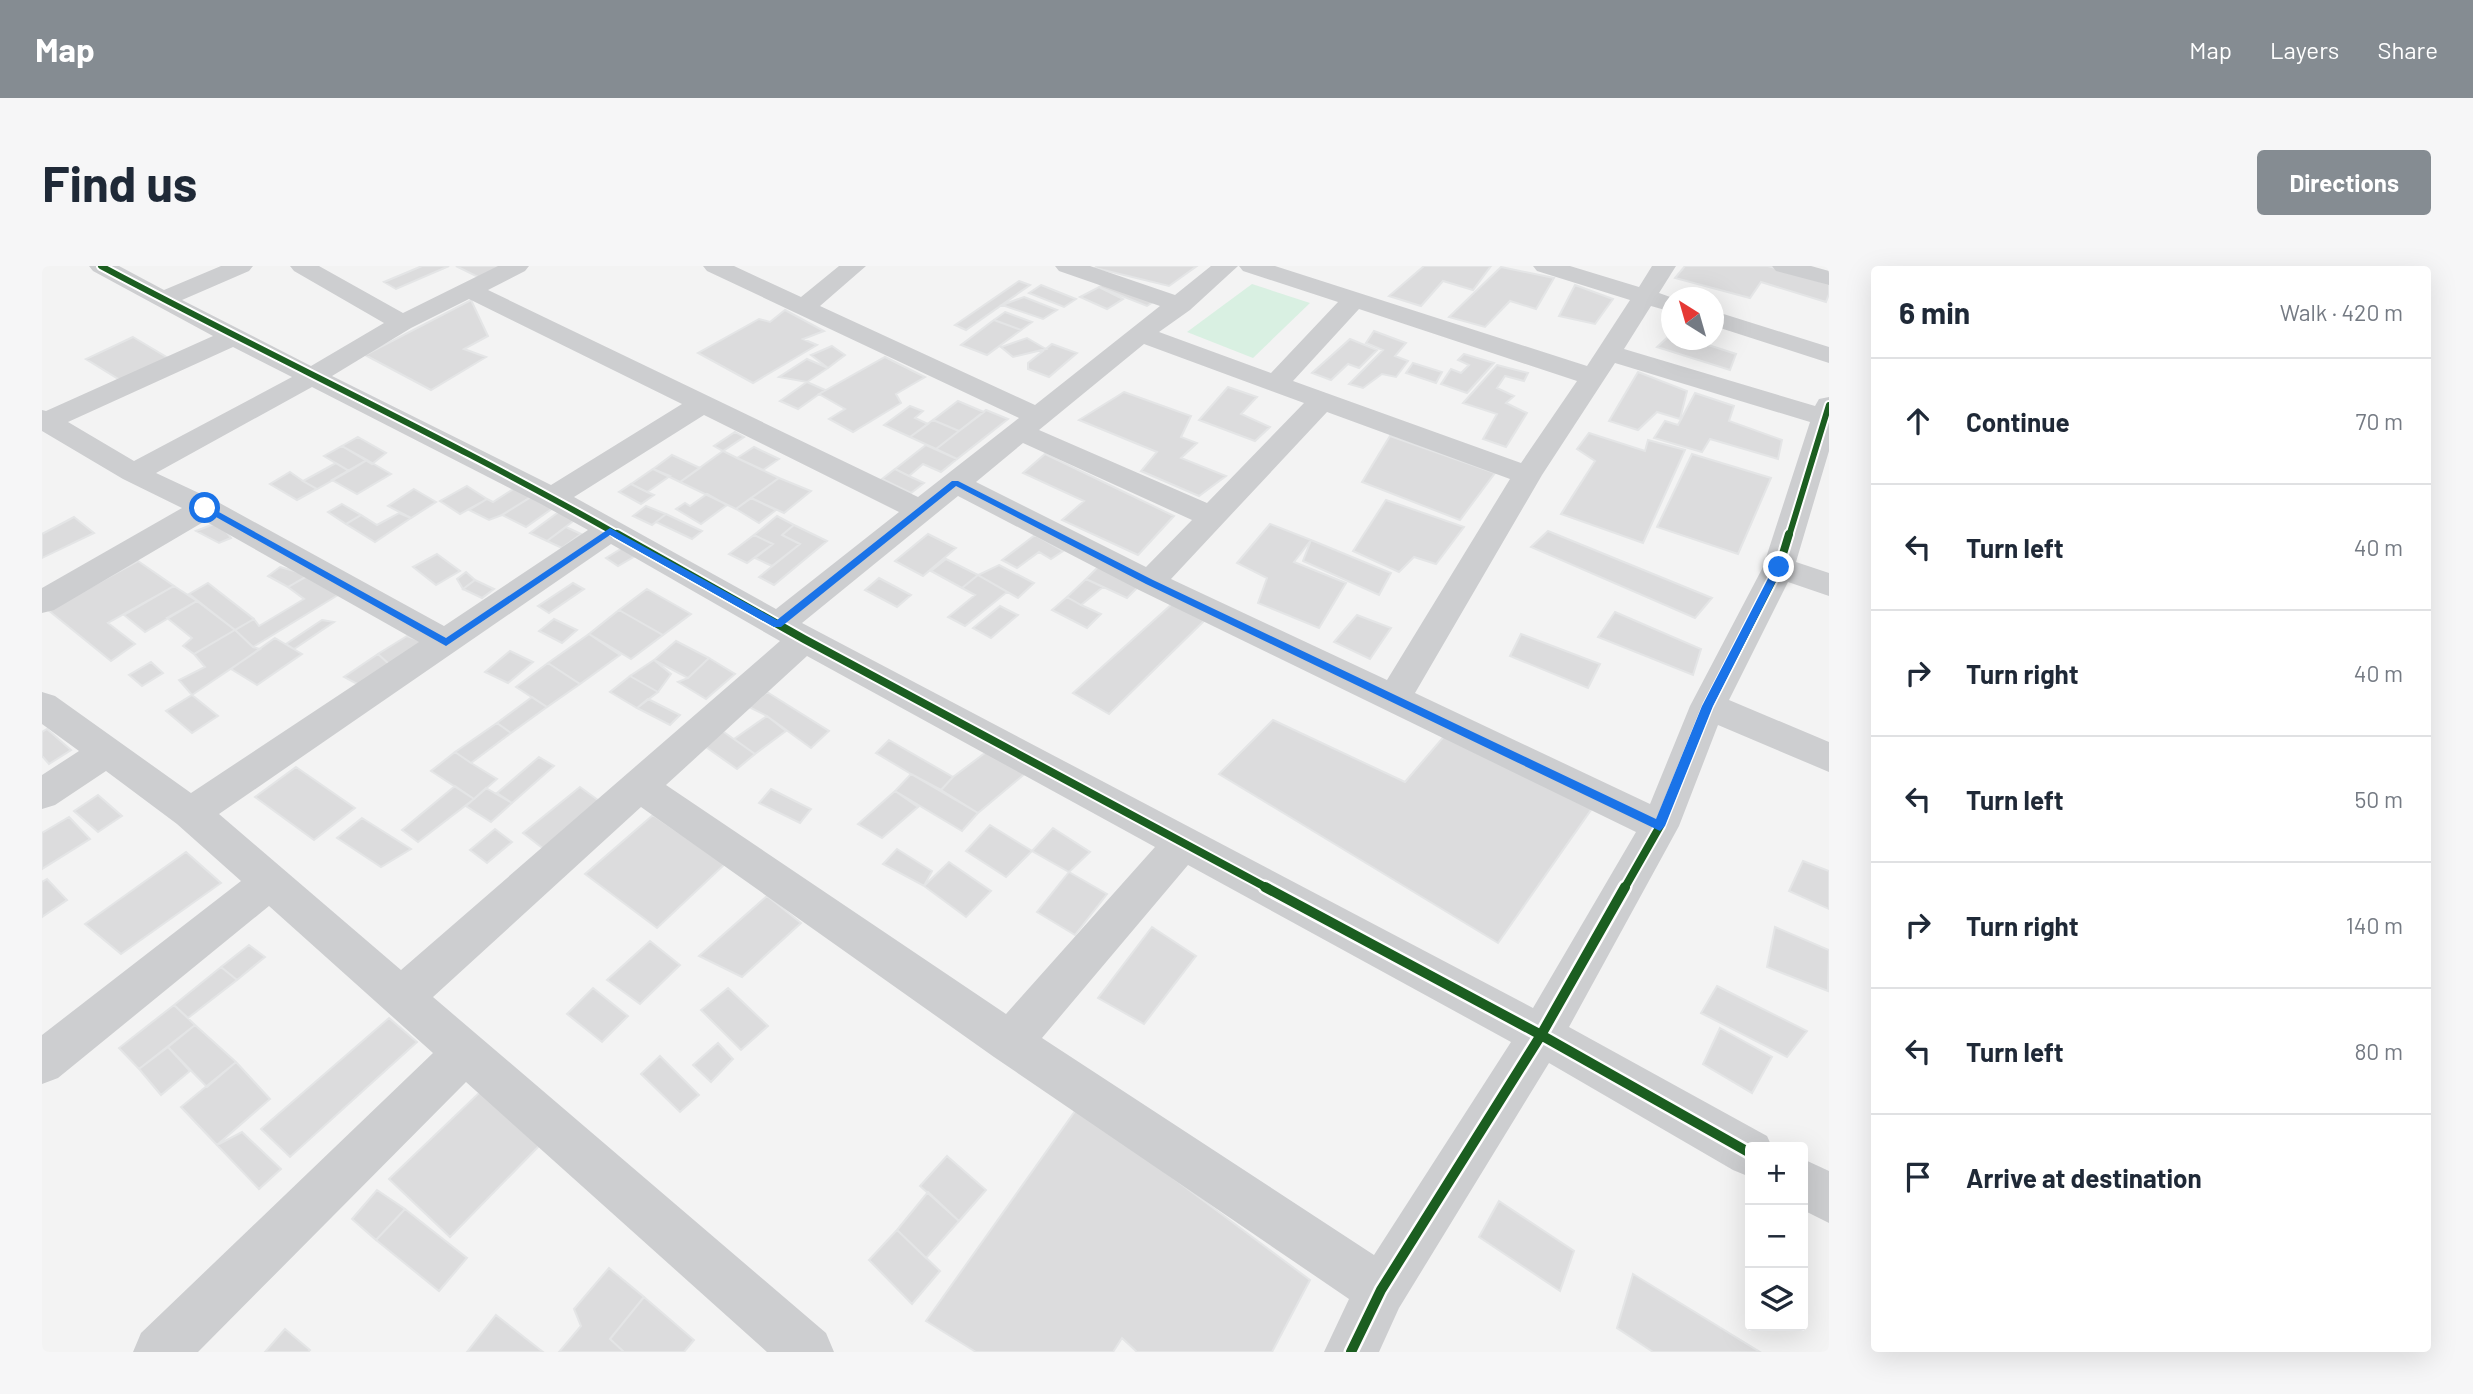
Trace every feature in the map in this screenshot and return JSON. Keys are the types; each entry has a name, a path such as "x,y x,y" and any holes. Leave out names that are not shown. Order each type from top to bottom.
{"street":[{"path":"101,266 311,377 552,497 791,632 1541,1035 1745,1150"},
{"path":"163,299 241,266"},
{"path":"302,266 402,323"},
{"path":"133,473 311,377 402,323 517,266"},
{"path":"715,266 805,306 1212,517"},
{"path":"805,306 854,266"},
{"path":"1067,266 1181,305"},
{"path":"402,997 640,787 791,632 920,510 1181,305 1226,266"},
{"path":"1251,266 1593,377"},
{"path":"1545,266 1661,302"},
{"path":"1394,699 1527,475 1611,353 1643,296 1664,266"},
{"path":"1784,266 1829,278"},
{"path":"470,290 920,510"},
{"path":"1275,384 1354,300"},
{"path":"1724,322 1829,355"},
{"path":"1142,335 1527,475"},
{"path":"44,421 233,337"},
{"path":"1357,1350 1381,1290 1541,1035 1660,826 1708,706 1779,567 1821,454 1826,411 1611,353"},
{"path":"1150,582 1322,401"},
{"path":"552,497 702,404"},
{"path":"44,421 133,473 205,508 446,642"},
{"path":"955,483 1150,582 1660,826"},
{"path":"42,602 205,508"},
{"path":"191,813 610,531"},
{"path":"1779,567 1829,585"},
{"path":"42,705 191,813 465,1052 790,1346"},
{"path":"1708,706 1829,758"},
{"path":"42,794 106,752"},
{"path":"640,787 1010,1042 1381,1290"},
{"path":"1010,1042 1183,843"},
{"path":"42,1063 270,882"},
{"path":"160,1352 465,1052"},
{"path":"1808,1186 1829,1198"}],"green space":[{"path":"1252,284 1310,303 1253,358 1187,332"}],"building":[{"path":"422,266 449,266 396,289 384,282"},
{"path":"456,266 507,266 480,278"},
{"path":"1197,266 1169,286 1095,268"},
{"path":"1424,266 1491,266 1473,290 1443,281 1421,306 1389,296"},
{"path":"1685,266 1768,266 1829,284 1829,294 1826,302 1761,282 1750,298 1724,291 1724,287 1709,287 1675,278"},
{"path":"1501,267 1554,278 1536,309 1510,301 1485,327 1449,317"},
{"path":"1019,281 1030,285 966,330 955,325"},
{"path":"1108,281 1156,300 1147,306 1099,287"},
{"path":"1041,285 1076,299 1064,307 1029,293"},
{"path":"1575,285 1613,299 1595,324 1559,316"},
{"path":"1099,287 1123,299 1107,309 1080,297"},
{"path":"1024,297 1057,310 1043,319 1002,305"},
{"path":"471,300 488,336 464,349 486,357 431,390 365,355"},
{"path":"785,310 824,331 803,339 817,345 753,383 698,353 759,319 770,322"},
{"path":"1005,312 1032,322 1021,330 994,320"},
{"path":"994,320 1021,330 987,355 961,345"},
{"path":"1374,331 1406,343 1395,356 1408,361 1396,377 1382,374 1363,388 1349,384 1383,350 1366,343"},
{"path":"133,337 168,358 120,380 86,359"},
{"path":"1027,338 1046,349 1013,357 1001,347"},
{"path":"1350,339 1377,350 1359,368 1348,364 1331,380 1312,373"},
{"path":"1052,344 1077,353 1049,377 1028,369 1028,363"},
{"path":"832,346 845,355 828,368 811,355"},
{"path":"1667,350 1724,350 1736,354 1730,370"},
{"path":"1464,354 1494,363 1467,393 1441,384 1451,369 1461,373 1469,365 1458,360"},
{"path":"885,357 925,377 896,394 901,403 853,432 829,419 845,409 819,394"},
{"path":"807,359 828,368 807,382 779,377"},
{"path":"1413,363 1442,372 1436,383 1406,373"},
{"path":"1497,365 1528,373 1524,381 1505,376 1497,388 1514,396 1506,403 1527,413 1506,447 1483,439 1497,414 1463,403"},
{"path":"1638,372 1687,391 1680,419 1657,412 1638,430 1609,421"},
{"path":"807,382 825,390 798,409 780,401"},
{"path":"1228,387 1257,397 1241,414 1270,427 1255,441 1199,420"},
{"path":"1124,392 1191,416 1181,437 1197,443 1181,458 1226,476 1199,496 1141,471 1157,452 1079,420"},
{"path":"1695,393 1734,406 1729,421 1782,440 1778,459 1710,439 1702,452 1654,438 1665,421 1678,425"},
{"path":"958,401 984,412 959,431 933,420"},
{"path":"910,406 923,411 915,418 928,424 910,437 884,425"},
{"path":"986,410 1008,419 957,459 936,449"},
{"path":"933,420 959,431 936,449 910,437"},
{"path":"735,432 744,437 723,451 714,446"},
{"path":"1589,433 1645,451 1648,440 1685,450 1643,543 1561,514 1595,461 1577,449"},
{"path":"1390,436 1495,473 1460,520 1362,482"},
{"path":"358,437 386,453 372,464 342,446"},
{"path":"926,445 957,459 941,472 923,464 909,476 895,469"},
{"path":"342,446 367,460 349,471 324,456"},
{"path":"754,447 779,459 763,470 737,458"},
{"path":"723,451 779,478 736,509 680,482"},
{"path":"1045,454 1174,516 1138,555 1062,520 1084,501 1023,473"},
{"path":"1692,454 1771,478 1738,554 1657,527"},
{"path":"672,455 700,468 680,482 653,469"},
{"path":"367,460 391,474 357,494 332,480"},
{"path":"336,463 349,471 317,489 303,481"},
{"path":"653,469 670,476 647,492 631,484"},
{"path":"895,469 924,483 911,493 882,479"},
{"path":"290,472 317,489 297,500 270,484"},
{"path":"779,478 811,491 784,513 751,498"},
{"path":"631,484 654,495 641,504 619,492"},
{"path":"467,486 487,499 460,514 440,501"},
{"path":"515,488 531,497 502,515 489,520 469,510 487,499 493,502"},
{"path":"414,489 436,502 411,518 388,506"},
{"path":"707,494 727,505 701,524 676,509 685,503 690,506"},
{"path":"531,497 553,508 526,527 502,515"},
{"path":"751,498 776,510 759,523 736,509"},
{"path":"1386,500 1464,527 1436,564 1414,557 1399,572 1353,551"},
{"path":"342,504 361,515 346,524 328,512"},
{"path":"646,506 666,514 652,525 633,516"},
{"path":"560,511 576,519 547,541 530,533"},
{"path":"399,513 411,518 375,542 346,524 361,515 377,525"},
{"path":"666,514 702,531 692,539 656,522"},
{"path":"777,516 794,525 782,535 800,544 772,566 755,558 773,544 754,535"},
{"path":"74,517 94,533 42,558 42,534"},
{"path":"219,522 231,538 219,543 196,531"},
{"path":"1270,524 1311,540 1294,562 1346,583 1319,628 1258,603 1267,578 1237,563"},
{"path":"794,525 827,541 774,585 759,577 800,544 782,535"},
{"path":"566,527 581,534 562,548 547,541"},
{"path":"1548,531 1712,598 1695,618 1531,547"},
{"path":"928,534 956,548 923,576 895,561"},
{"path":"754,535 773,544 747,563 729,554"},
{"path":"1035,535 1063,551 1051,559 1039,552 1017,568 1002,560"},
{"path":"1311,540 1391,573 1379,595 1303,561"},
{"path":"624,547 637,555 618,566 606,558"},
{"path":"437,554 460,571 436,585 413,567"},
{"path":"946,559 978,575 962,588 931,571"},
{"path":"138,561 174,586 108,623 135,644 111,661 48,610"},
{"path":"999,565 1034,583 1018,598 978,575"},
{"path":"1100,565 1141,584 1127,598 1086,579"},
{"path":"280,567 309,575 288,587 268,576"},
{"path":"466,572 475,580 463,589 457,579"},
{"path":"309,575 338,595 253,647 235,630 254,619 259,626 304,599 288,587"},
{"path":"978,575 1007,592 965,626 948,617 975,595 962,588"},
{"path":"879,578 911,595 897,607 865,590"},
{"path":"1086,579 1103,587 1081,605 1067,597"},
{"path":"475,580 494,589 482,598 463,589"},
{"path":"208,583 254,619 235,630 189,594"},
{"path":"573,583 584,589 549,613 538,606"},
{"path":"174,586 197,601 145,632 124,615"},
{"path":"647,589 691,614 663,635 619,610"},
{"path":"1067,597 1101,614 1087,628 1052,610"},
{"path":"197,601 235,630 194,654 183,646 192,638 167,618"},
{"path":"1172,604 1205,620 1109,714 1073,693"},
{"path":"1000,606 1018,615 991,638 973,628"},
{"path":"619,610 663,635 631,659 589,634"},
{"path":"1615,612 1701,649 1693,675 1598,637"},
{"path":"1357,615 1391,628 1370,659 1334,642"},
{"path":"554,619 577,630 562,643 539,631"},
{"path":"322,620 334,622 294,649 286,644"},
{"path":"235,630 253,647 260,649 192,695 179,680 205,667 194,654"},
{"path":"589,634 620,655 580,684 548,663"},
{"path":"1521,634 1600,664 1588,688 1510,656"},
{"path":"407,636 427,643 390,665 378,654"},
{"path":"275,638 302,654 257,685 231,669"},
{"path":"676,641 709,658 688,678 654,660"},
{"path":"510,651 533,662 508,683 485,672"},
{"path":"378,654 390,665 361,686 344,677"},
{"path":"709,658 735,674 706,699 678,682 688,678"},
{"path":"654,660 671,674 658,692 630,676"},
{"path":"151,662 163,673 142,686 129,675"},
{"path":"548,663 580,684 547,707 516,687"},
{"path":"630,676 658,692 637,708 610,692"},
{"path":"767,692 829,731 811,748 767,716 749,707"},
{"path":"192,695 218,716 192,733 166,711"},
{"path":"532,697 547,707 511,733 497,723"},
{"path":"648,699 680,715 670,725 637,708"},
{"path":"767,716 786,731 755,754 734,739"},
{"path":"1273,720 1405,782 1452,727 1593,807 1498,943 1219,774"},
{"path":"497,723 511,733 471,763 455,752"},
{"path":"47,729 71,750 49,764 42,756 42,732"},
{"path":"721,730 755,754 737,769 703,745"},
{"path":"889,740 953,777 941,790 911,774 876,753"},
{"path":"989,750 1027,772 978,813 941,790 953,777"},
{"path":"455,752 497,779 474,799 431,771"},
{"path":"539,757 554,766 512,803 497,793"},
{"path":"296,767 355,808 314,840 255,797"},
{"path":"911,774 978,813 962,831 895,791"},
{"path":"455,786 474,799 418,842 402,830"},
{"path":"580,787 602,803 545,850 523,833"},
{"path":"486,788 512,803 491,822 466,806"},
{"path":"771,789 811,809 800,823 759,803"},
{"path":"895,791 918,807 882,838 858,824"},
{"path":"98,795 122,816 98,832 74,811"},
{"path":"653,815 725,864 657,928 585,874"},
{"path":"69,817 90,839 42,869 42,833"},
{"path":"362,818 411,849 381,867 337,838"},
{"path":"990,825 1032,851 1006,877 966,851"},
{"path":"1053,828 1090,852 1069,872 1032,851"},
{"path":"495,829 512,842 487,863 470,850"},
{"path":"897,849 932,871 924,886 883,864"},
{"path":"186,852 221,883 121,954 85,924"},
{"path":"1803,861 1829,871 1829,909 1789,891"},
{"path":"949,862 991,891 966,917 924,886"},
{"path":"1069,872 1107,894 1075,935 1037,912"},
{"path":"47,879 67,900 42,917 42,882"},
{"path":"767,896 801,923 742,977 699,956"},
{"path":"1152,927 1196,956 1144,1024 1098,998"},
{"path":"1775,927 1829,950 1828,991 1767,967"},
{"path":"650,941 680,965 640,1004 607,980"},
{"path":"249,945 265,957 237,980 221,967"},
{"path":"221,967 237,980 188,1018 174,1005"},
{"path":"1717,986 1807,1031 1787,1057 1701,1013"},
{"path":"593,988 628,1016 602,1042 567,1014"},
{"path":"728,988 768,1026 741,1050 701,1010"},
{"path":"174,1005 195,1025 139,1069 119,1048"},
{"path":"389,1018 417,1042 290,1157 261,1129"},
{"path":"195,1025 236,1062 207,1087 168,1047"},
{"path":"1720,1028 1772,1057 1752,1093 1703,1064"},
{"path":"718,1043 733,1059 711,1082 693,1065"},
{"path":"168,1047 190,1071 161,1095 139,1069"},
{"path":"660,1056 699,1095 680,1112 641,1074"},
{"path":"236,1062 270,1099 217,1145 181,1107"},
{"path":"480,1092 540,1145 450,1237 389,1179"},
{"path":"1078,1107 1310,1280 1272,1352 1137,1352 1122,1338 1113,1352 976,1352 926,1321"},
{"path":"242,1132 281,1169 259,1189 217,1145"},
{"path":"947,1156 986,1190 959,1221 920,1186"},
{"path":"377,1190 405,1209 376,1240 352,1219"},
{"path":"928,1192 959,1221 926,1258 897,1230"},
{"path":"1499,1201 1574,1251 1560,1291 1479,1237"},
{"path":"405,1209 467,1258 439,1291 376,1240"},
{"path":"897,1230 940,1271 912,1304 869,1260"},
{"path":"609,1268 644,1297 610,1339 624,1352 559,1352 581,1326 574,1309"},
{"path":"1633,1274 1760,1352 1653,1352 1617,1328"},
{"path":"644,1297 694,1340 684,1352 624,1352 610,1339"},
{"path":"496,1315 543,1352 467,1352"},
{"path":"285,1329 310,1350 265,1352"}],"cycle path":[{"path":"101,266 233,337 552,497 804,639 1541,1035 1745,1150"},
{"path":"1351,1352 1381,1290 1541,1035 1660,826 1708,706 1779,567 1829,405"}],"route":[{"path":"205,508 446,642 610,531 778,625 955,483 1150,582 1660,826 1708,706 1779,567"}]}
